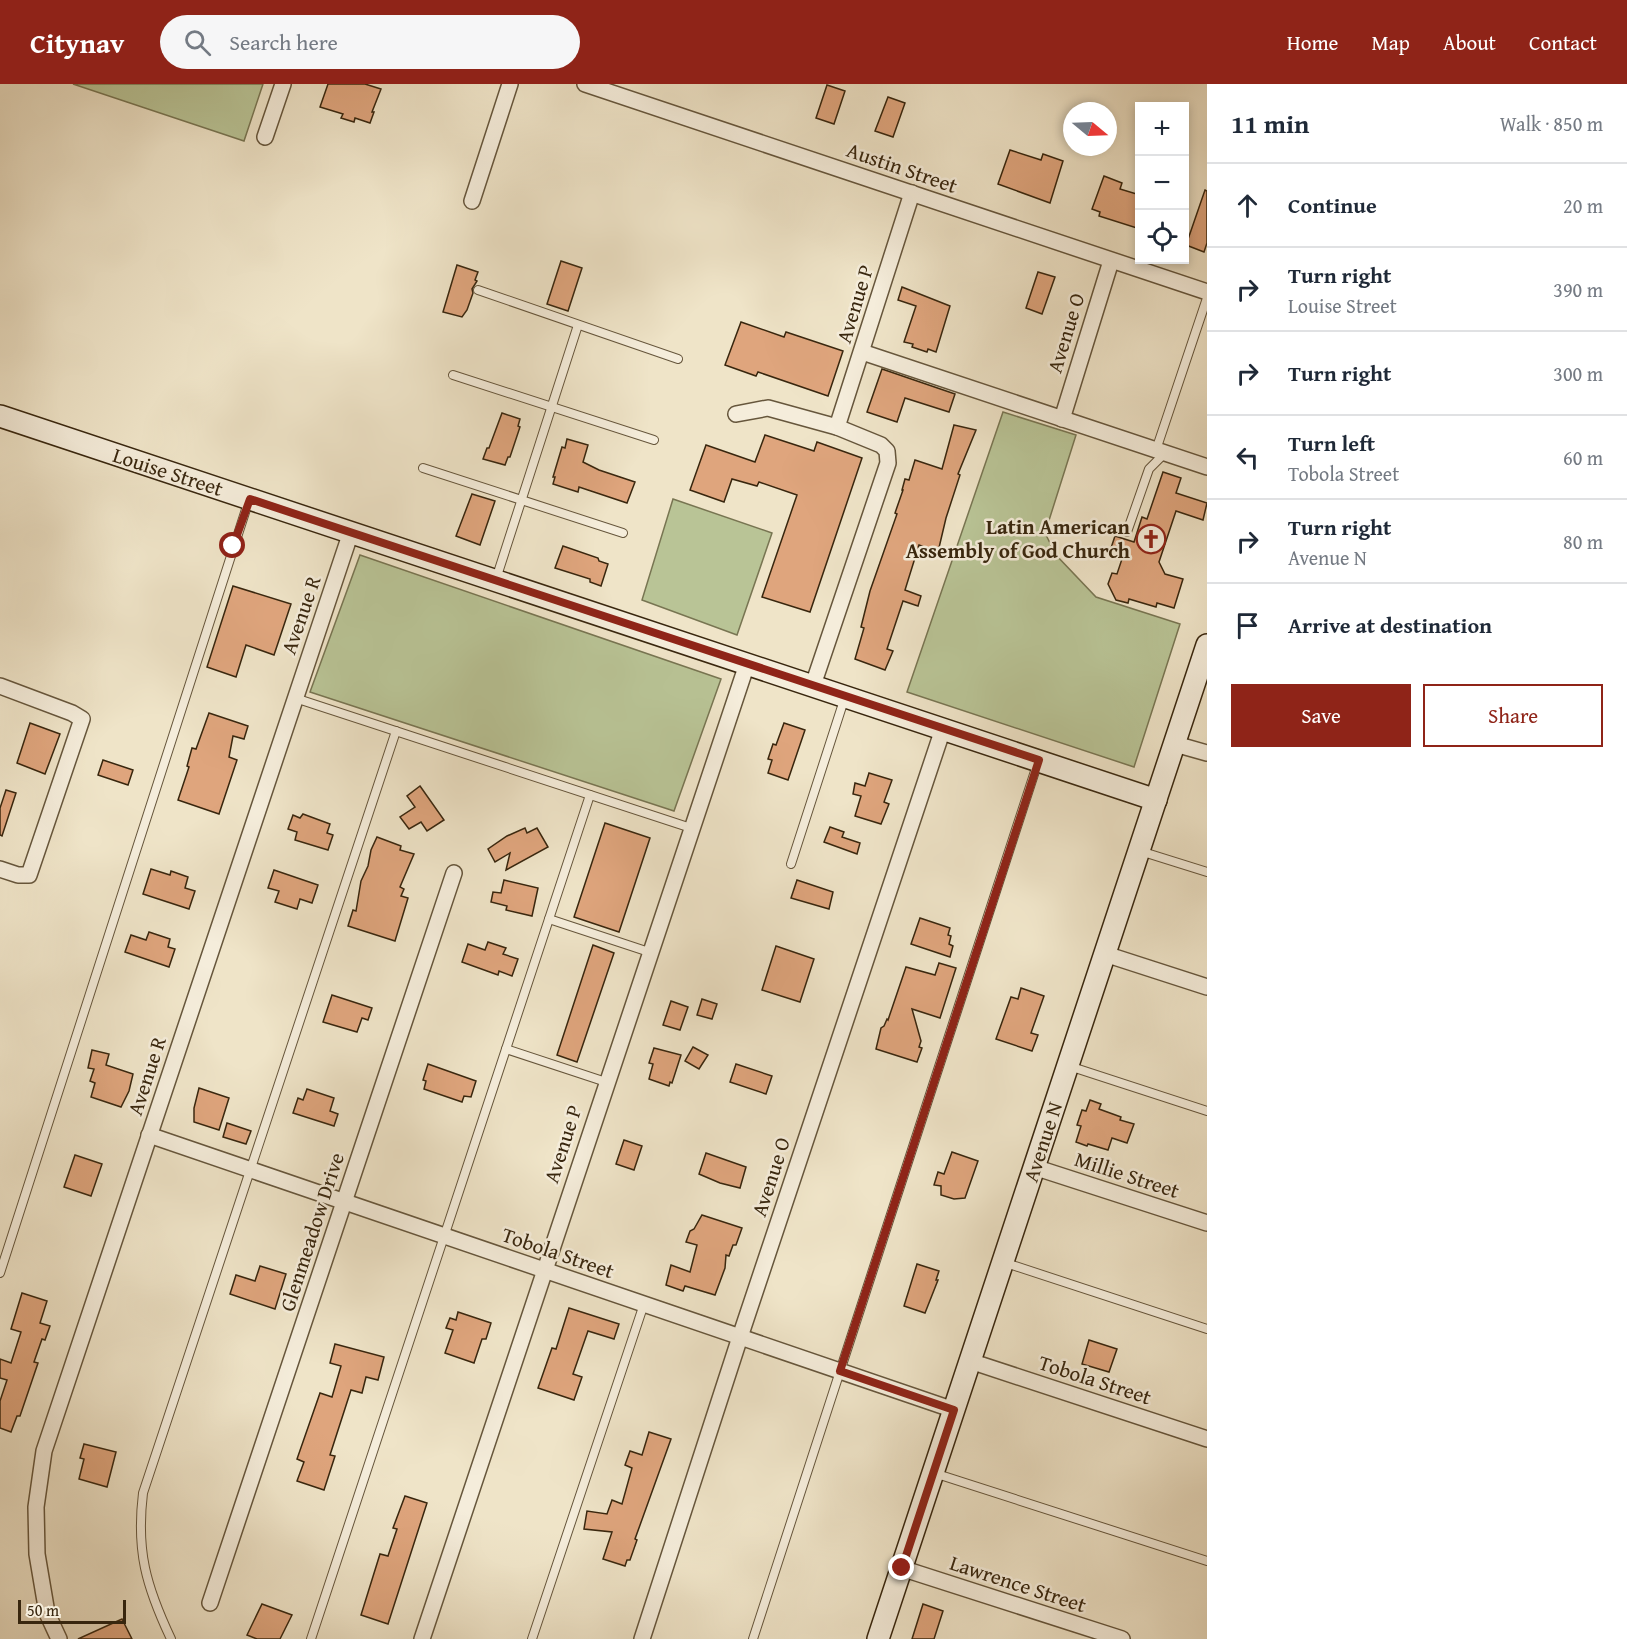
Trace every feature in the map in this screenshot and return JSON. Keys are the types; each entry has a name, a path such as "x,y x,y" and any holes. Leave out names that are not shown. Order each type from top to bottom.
{"street":[{"path":"265,136 283,84"},
{"path":"472,201 510,84"},
{"name":"Austin Street","path":"585,84 1207,292"},
{"name":"Avenue P","path":"837,427 912,193"},
{"name":"Avenue O","path":"1062,418 1111,261"},
{"path":"862,352 1207,467"},
{"path":"736,414 768,408 837,427 881,445 887,451 888,463 813,685"},
{"name":"Louise Street","path":"1,419 351,532 1156,800"},
{"name":"Avenue R","path":"58,1639 47,1613 37,1554 36,1507 44,1451 351,532"},
{"name":"Avenue N","path":"878,1639 1207,645"},
{"name":"Avenue P","path":"422,1639 649,952 747,664"},
{"path":"0,686 72,713 82,719 29,874 18,875 0,869"},
{"name":"Avenue O","path":"642,1639 943,729"},
{"path":"1175,744 1207,753"},
{"name":"Glenmeadow Drive","path":"210,1604 454,873"},
{"path":"1105,954 1207,987"},
{"name":"Tobola Street","path":"149,1136 954,1410"},
{"name":"Millie Street","path":"1034,1167 1207,1223"},
{"name":"Tobola Street","path":"970,1361 1207,1439"},
{"name":"Lawrence Street","path":"902,1568 1122,1639"}],"lane":[{"path":"478,290 678,359"},
{"path":"1127,532 1149,469 1160,452 1207,298"},
{"path":"495,580 578,325"},
{"path":"453,375 654,440"},
{"path":"423,468 623,533"},
{"path":"0,1273 250,499"},
{"path":"791,864 845,696"},
{"path":"295,698 691,828"},
{"path":"171,1639 144,1572 140,1518 142,1492 396,731"},
{"path":"753,1639 1039,760"},
{"path":"311,1639 590,795"},
{"path":"1139,851 1207,872"},
{"path":"549,919 649,952"},
{"path":"506,1049 606,1082"},
{"path":"1068,1066 1207,1111"},
{"path":"1003,1262 1207,1329"},
{"path":"532,1639 644,1304"},
{"path":"933,1473 1207,1561"}],"green space":[{"path":"73,84 263,84 244,141"},
{"path":"1003,412 1076,435 1045,533 1056,555 1096,597 1180,624 1134,767 907,692"},
{"path":"673,499 772,533 737,635 642,600"},
{"path":"360,555 721,679 674,811 310,692"}],"building":[{"path":"328,84 365,84 381,89 370,123 355,118 354,122 341,118 343,114 320,107"},
{"path":"827,85 845,91 834,124 816,118"},
{"path":"888,97 905,103 893,137 875,131"},
{"path":"1010,150 1041,160 1043,154 1063,161 1050,203 998,184"},
{"path":"1104,176 1122,183 1120,189 1135,194 1135,227 1099,216 1100,212 1092,209"},
{"path":"1205,190 1207,191 1207,243 1204,252 1189,246 1189,236"},
{"path":"561,261 582,268 568,311 547,304"},
{"path":"457,265 478,272 467,310 462,317 443,312"},
{"path":"1038,272 1055,277 1042,314 1026,308"},
{"path":"902,287 950,306 936,352 928,349 927,352 904,342 916,306 898,300"},
{"path":"741,322 784,337 786,332 843,351 828,396 758,372 756,376 725,365"},
{"path":"882,369 955,394 949,412 905,398 897,422 867,412"},
{"path":"502,413 520,419 518,426 520,427 505,465 483,459"},
{"path":"954,425 976,430 958,474 960,475 938,552 919,545 905,590 921,596 918,606 903,601 887,649 893,651 885,670 855,659 864,628 861,627 870,591 897,514 895,513 905,479 909,480 915,460 942,469"},
{"path":"765,435 814,451 817,442 862,458 810,612 762,597 797,495 759,482 757,486 732,479 724,502 690,490 706,445 755,462"},
{"path":"567,439 588,445 583,462 635,482 627,503 579,487 578,492 553,484 562,447 565,448"},
{"name":"Latin American Assembly of God Church","path":"1163,472 1181,478 1176,493 1207,503 1203,520 1176,511 1159,562 1165,574 1183,579 1174,608 1157,603 1156,607 1129,599 1128,603 1116,600 1108,584 1112,573 1117,574 1124,553 1111,548 1115,536 1134,542 1142,517 1147,519"},
{"path":"472,494 495,501 480,545 456,536"},
{"path":"563,546 598,558 599,561 608,564 601,586 590,582 590,579 555,568"},
{"path":"233,586 291,604 274,655 246,645 236,677 207,667"},
{"path":"209,713 248,726 244,739 233,736 229,757 237,760 219,814 178,800 189,767 187,766 192,748 196,749"},
{"path":"30,723 60,734 45,774 17,763"},
{"path":"784,723 805,730 788,780 768,773 772,760 768,759"},
{"path":"103,760 133,770 128,785 98,775"},
{"path":"869,773 892,780 884,802 889,804 881,824 855,816 861,796 853,794 855,783 865,786"},
{"path":"420,786 444,820 427,831 421,822 409,829 400,817 415,807 407,796"},
{"path":"6,790 16,793 2,836 0,835 0,808"},
{"path":"303,814 330,824 327,833 333,835 328,850 295,840 297,832 288,829 293,815 300,818"},
{"path":"605,823 650,838 619,932 574,917"},
{"path":"830,827 844,832 842,837 860,843 857,854 824,842"},
{"path":"525,828 527,833 537,828 548,847 506,870 510,853 495,862 488,849 507,836"},
{"path":"377,837 401,846 400,850 414,854 400,887 404,889 401,896 408,898 395,941 348,926 353,910 356,911 361,881"},
{"path":"151,869 170,875 171,871 188,877 185,888 195,891 189,909 143,894"},
{"path":"274,870 318,885 312,903 300,899 297,909 275,902 279,891 268,888"},
{"path":"504,880 538,888 532,916 506,910 507,906 491,902 493,892 501,893"},
{"path":"797,880 833,892 829,909 791,898"},
{"path":"920,918 950,928 949,944 953,946 950,957 911,944"},
{"path":"149,932 170,939 168,947 175,949 169,967 125,952 131,935 146,940"},
{"path":"488,942 506,948 503,954 518,959 512,976 499,971 498,975 462,962 468,944 485,950"},
{"path":"593,945 614,953 577,1062 557,1055"},
{"path":"776,946 814,959 800,1002 762,990"},
{"path":"939,963 956,968 940,1018 912,1009 921,1041 919,1047 922,1048 917,1062 876,1049 881,1028 888,1020 906,967 935,975"},
{"path":"1021,988 1044,996 1031,1033 1038,1035 1032,1051 996,1039 1011,997 1018,999"},
{"path":"332,995 372,1008 368,1020 362,1018 357,1032 323,1022"},
{"path":"702,999 717,1004 712,1019 697,1015"},
{"path":"671,1001 688,1007 680,1030 663,1025"},
{"path":"693,1047 708,1055 699,1069 685,1061"},
{"path":"654,1048 681,1055 669,1086 649,1079 653,1064 649,1063"},
{"path":"92,1050 109,1054 106,1065 133,1074 129,1091 121,1107 91,1097 95,1083 90,1081 94,1069 88,1068"},
{"path":"428,1064 476,1081 471,1097 464,1096 462,1102 424,1089 426,1081 423,1080"},
{"path":"736,1064 772,1076 766,1094 730,1082"},
{"path":"199,1088 229,1098 219,1130 194,1122 194,1108"},
{"path":"307,1089 334,1098 330,1111 338,1114 334,1126 293,1113 298,1098 303,1100"},
{"path":"1090,1100 1101,1104 1099,1109 1121,1117 1120,1120 1134,1124 1127,1143 1112,1138 1108,1150 1076,1142 1081,1126 1077,1125 1082,1110 1086,1111"},
{"path":"227,1123 251,1131 246,1144 223,1137"},
{"path":"624,1140 642,1146 634,1170 616,1164"},
{"path":"952,1152 978,1161 965,1198 954,1199 941,1195 941,1186 934,1185 938,1172 944,1174"},
{"path":"706,1153 746,1167 740,1188 699,1174"},
{"path":"75,1155 102,1164 91,1196 64,1187"},
{"path":"702,1215 742,1228 736,1245 733,1245 729,1256 726,1255 725,1268 715,1295 685,1286 683,1291 666,1285 671,1265 690,1272 697,1245 686,1242 690,1231 694,1229"},
{"path":"917,1264 939,1271 936,1280 938,1280 925,1313 904,1306"},
{"path":"260,1266 286,1274 275,1309 230,1294 236,1275 255,1281"},
{"path":"22,1293 47,1301 40,1323 50,1326 45,1340 42,1339 34,1362 38,1363 20,1416 17,1416 11,1432 0,1428 0,1401 7,1380 0,1378 0,1359 11,1363 21,1332 11,1329"},
{"path":"569,1308 619,1324 614,1339 588,1331 573,1374 582,1377 574,1400 538,1388 552,1348 556,1349"},
{"path":"458,1312 491,1323 486,1339 482,1339 474,1363 445,1353 453,1330 446,1328 450,1318 456,1320"},
{"path":"1089,1340 1117,1349 1109,1372 1082,1364"},
{"path":"335,1344 384,1357 378,1380 366,1377 362,1393 351,1390 330,1455 335,1456 324,1490 297,1481 304,1462 297,1459 320,1393 332,1397 341,1366 330,1363"},
{"path":"649,1432 671,1439 635,1539 637,1540 630,1560 627,1560 625,1566 603,1559 612,1532 584,1529 587,1511 607,1514 612,1500 622,1504 632,1468 625,1465 630,1451 642,1455"},
{"path":"84,1444 116,1452 107,1487 79,1479 84,1459 80,1458"},
{"path":"405,1496 427,1503 388,1624 361,1615 380,1554 388,1556 397,1529 393,1528"},
{"path":"262,1604 292,1615 280,1639 257,1639 247,1635"},
{"path":"923,1604 943,1611 934,1639 912,1639"},
{"path":"122,1619 132,1639 78,1639"}],"place":[{"name":"Latin American Assembly of God Church","path":"1151,539"}],"route":[{"path":"233,546 250,499 1039,760 840,1371 954,1410 902,1568"}]}
